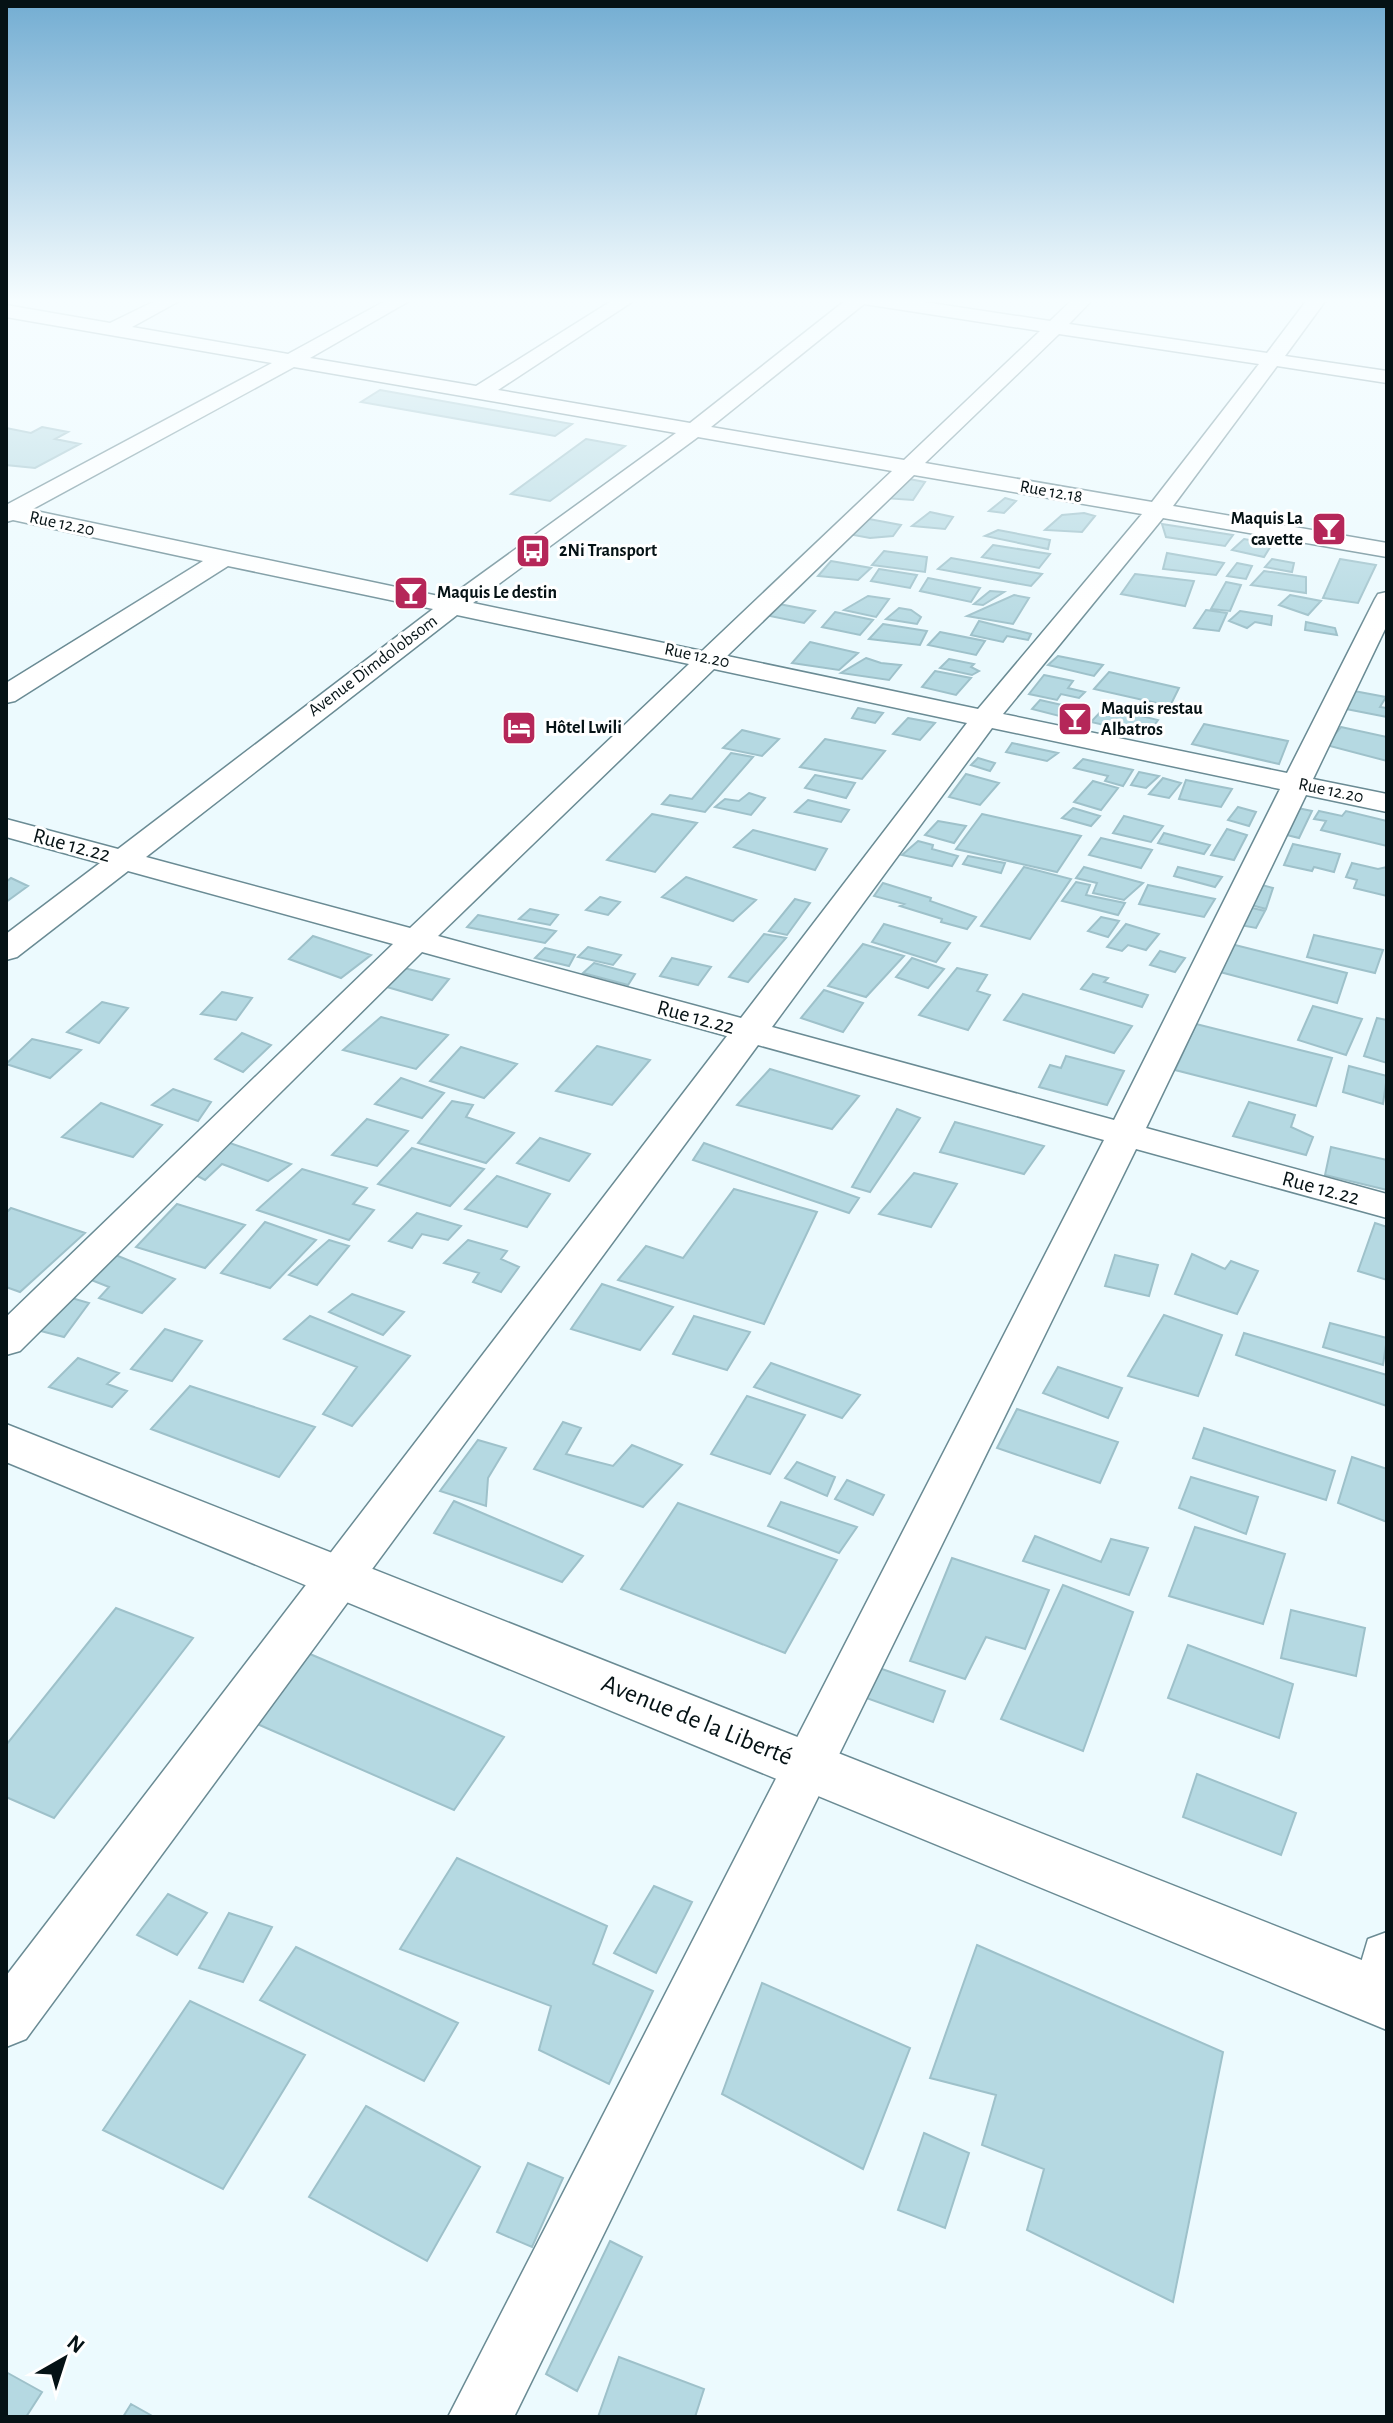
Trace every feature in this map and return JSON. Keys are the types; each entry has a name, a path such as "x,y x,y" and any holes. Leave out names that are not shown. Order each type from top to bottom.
{"main road":[{"name":"Avenue de la Liberté","path":"6,1442 810,1765 1001,1846 1384,1984"}],"street":[{"path":"7,513 194,413"},
{"name":"Rue 12.18","path":"596,413 1387,550"},
{"name":"Avenue Dimdolobsom","path":"6,950 454,605 715,413"},
{"path":"6,1341 416,940 966,413"},
{"path":"6,2020 986,717 1158,510 1232,413"},
{"name":"Rue 12.20","path":"7,513 1387,803"},
{"path":"6,695 224,558"},
{"path":"480,2417 1125,1134 1387,599"},
{"name":"Rue 12.22","path":"6,828 1387,1206"}],"building":[{"path":"424,413 510,413 572,424 555,436"},
{"path":"42,427 68,432 55,439 80,444 35,468 6,465 6,428 31,433"},
{"path":"586,439 625,446 550,501 511,494"},
{"path":"904,478 925,482 913,500 883,498"},
{"path":"1005,498 1016,501 1004,513 989,511"},
{"path":"930,512 953,517 945,529 912,526"},
{"path":"1084,513 1095,516 1082,532 1045,530 1062,515"},
{"path":"869,519 901,525 893,536 870,538 848,534"},
{"path":"1162,524 1233,535 1225,546 1166,537"},
{"path":"998,530 1050,540 1048,549 985,536"},
{"path":"1244,539 1272,544 1264,557 1232,550"},
{"path":"993,545 1050,554 1039,568 982,557"},
{"path":"884,551 927,557 925,572 872,565"},
{"path":"1167,553 1224,563 1216,575 1163,569"},
{"path":"951,558 1042,574 1031,586 938,569"},
{"path":"1272,559 1294,563 1292,572 1265,567"},
{"path":"1340,559 1376,565 1358,603 1323,598"},
{"path":"831,561 871,568 858,580 818,576"},
{"path":"1237,563 1252,566 1246,579 1227,576"},
{"path":"879,569 917,575 910,588 871,581"},
{"path":"1264,571 1306,577 1306,593 1251,585"},
{"path":"1135,574 1194,581 1185,606 1121,594"},
{"path":"928,578 980,588 971,602 920,591"},
{"path":"1226,582 1241,585 1230,611 1211,609"},
{"path":"990,591 1004,592 983,605 974,604"},
{"path":"1014,595 1029,598 1013,624 967,616"},
{"path":"1290,595 1321,601 1308,615 1279,605"},
{"path":"868,596 889,599 876,617 844,610"},
{"path":"779,604 815,611 804,623 765,615"},
{"path":"899,608 911,610 921,617 917,624 886,619"},
{"path":"1206,610 1227,613 1219,631 1194,628"},
{"path":"1240,611 1272,616 1271,625 1255,622 1247,628 1229,621"},
{"path":"835,612 873,620 860,635 822,627"},
{"path":"979,621 1031,634 1028,640 1007,636 1003,642 971,635"},
{"path":"1306,622 1335,628 1337,635 1305,630"},
{"path":"883,624 927,631 920,645 869,639"},
{"path":"940,632 985,641 976,655 928,645"},
{"path":"810,642 858,653 839,670 792,663"},
{"path":"1058,656 1103,665 1094,676 1048,665"},
{"path":"866,658 901,665 889,680 841,673"},
{"path":"949,659 974,664 971,667 979,671 972,675 940,668"},
{"path":"935,671 971,678 956,695 922,687"},
{"path":"1109,672 1179,688 1170,706 1094,689"},
{"path":"1044,675 1073,681 1068,688 1085,692 1079,698 1061,694 1057,700 1029,694"},
{"path":"1354,691 1386,697 1380,707 1387,708 1387,717 1346,709"},
{"path":"1040,700 1080,709 1071,719 1032,709"},
{"path":"1105,707 1158,720 1147,735 1091,722"},
{"path":"858,708 883,713 875,723 852,718"},
{"path":"908,718 935,723 920,740 893,734"},
{"path":"1204,724 1288,741 1279,764 1192,744"},
{"path":"1341,727 1387,737 1387,761 1326,745"},
{"path":"742,730 779,739 762,756 723,748"},
{"path":"825,739 885,751 862,779 800,767"},
{"path":"1012,743 1058,753 1047,761 1006,752"},
{"path":"731,753 753,757 705,812 662,804 670,795 692,799"},
{"path":"978,758 995,763 990,771 971,765"},
{"path":"1083,759 1133,770 1123,786 1105,781 1108,776 1074,768"},
{"path":"1139,772 1159,776 1146,788 1131,785"},
{"path":"966,774 999,783 980,805 949,797"},
{"path":"815,775 855,783 846,798 805,788"},
{"path":"1163,778 1181,783 1169,798 1149,794"},
{"path":"1186,780 1232,789 1221,807 1179,799"},
{"path":"1093,781 1118,788 1101,810 1074,802"},
{"path":"749,793 765,798 751,815 715,807 725,799 739,801"},
{"path":"808,800 849,810 841,822 795,812"},
{"path":"1238,807 1256,812 1249,826 1228,820"},
{"path":"1293,807 1312,811 1299,838 1279,833"},
{"path":"1073,808 1100,816 1091,826 1062,818"},
{"path":"1319,811 1342,816 1346,811 1387,821 1387,846 1321,830 1326,821 1314,819"},
{"path":"652,814 697,823 655,872 607,860"},
{"path":"982,814 1081,836 1057,872 956,849"},
{"path":"1124,816 1163,826 1151,842 1113,833"},
{"path":"938,821 966,826 954,843 925,835"},
{"path":"1227,829 1247,835 1234,860 1211,855"},
{"path":"753,830 827,849 815,870 734,847"},
{"path":"1164,833 1210,845 1204,854 1158,843"},
{"path":"1101,838 1152,850 1141,868 1089,855"},
{"path":"918,841 933,845 932,849 958,856 952,866 902,855"},
{"path":"1293,844 1340,854 1334,872 1284,865"},
{"path":"968,856 1005,863 1001,873 963,864"},
{"path":"1352,863 1378,869 1387,867 1387,896 1354,888 1357,880 1346,877"},
{"path":"1024,867 1071,879 1030,939 981,926"},
{"path":"1084,867 1143,883 1124,900 1093,893 1097,883 1076,878"},
{"path":"1178,867 1222,877 1215,887 1174,876"},
{"path":"686,877 756,900 733,921 662,897"},
{"path":"11,878 28,886 6,902 6,882"},
{"path":"1076,882 1090,885 1086,895 1125,903 1118,915 1062,901"},
{"path":"883,883 976,917 967,929 941,922 942,919 900,906 904,904 874,896"},
{"path":"1255,883 1273,888 1266,909 1244,903"},
{"path":"1148,885 1215,899 1204,917 1139,904"},
{"path":"600,897 620,902 608,915 586,910"},
{"path":"795,899 810,903 787,935 769,931"},
{"path":"1244,906 1265,911 1256,928 1235,924"},
{"path":"530,909 558,915 550,925 519,919"},
{"path":"478,915 556,931 545,943 467,927"},
{"path":"1101,917 1119,921 1108,937 1088,931"},
{"path":"884,924 950,943 936,962 872,942"},
{"path":"1126,924 1159,934 1146,950 1128,945 1122,951 1107,947"},
{"path":"764,934 786,938 748,982 729,977"},
{"path":"1314,935 1383,950 1375,973 1307,957"},
{"path":"313,936 371,955 341,978 289,959"},
{"path":"863,944 904,956 866,997 828,986"},
{"path":"1231,944 1347,973 1337,1003 1220,972"},
{"path":"588,947 621,955 613,965 578,957"},
{"path":"545,948 575,955 569,966 535,958"},
{"path":"1160,951 1185,958 1175,972 1150,965"},
{"path":"672,958 711,967 698,985 660,976"},
{"path":"912,958 944,969 928,988 896,977"},
{"path":"594,963 635,974 628,985 583,973"},
{"path":"400,967 449,979 432,1000 380,985"},
{"path":"957,968 987,975 977,991 990,995 968,1030 919,1015"},
{"path":"1093,974 1108,978 1104,982 1148,995 1142,1007 1081,989"},
{"path":"824,990 863,1003 843,1032 801,1018"},
{"path":"222,992 252,998 236,1020 201,1014"},
{"path":"1023,994 1132,1026 1114,1053 1004,1020"},
{"path":"102,1002 128,1008 99,1043 67,1032"},
{"path":"1313,1006 1362,1019 1346,1055 1298,1040"},
{"path":"381,1017 448,1035 416,1069 343,1050"},
{"path":"1377,1018 1387,1020 1387,1063 1364,1056"},
{"path":"1196,1024 1332,1058 1316,1106 1175,1070"},
{"path":"242,1033 271,1045 243,1072 215,1059"},
{"path":"32,1039 81,1050 50,1078 6,1064"},
{"path":"597,1046 650,1060 612,1105 556,1091"},
{"path":"461,1047 517,1064 484,1098 430,1081"},
{"path":"1066,1056 1124,1071 1107,1105 1039,1087 1050,1065 1061,1068"},
{"path":"1349,1066 1387,1076 1383,1104 1343,1092"},
{"path":"770,1069 859,1096 832,1129 737,1105"},
{"path":"401,1078 444,1093 422,1118 375,1104"},
{"path":"173,1089 211,1102 198,1121 152,1105"},
{"path":"452,1101 473,1105 466,1117 514,1133 486,1163 418,1143"},
{"path":"1249,1102 1295,1115 1291,1127 1313,1137 1306,1155 1233,1136"},
{"path":"101,1103 162,1125 133,1157 62,1137"},
{"path":"897,1109 920,1118 870,1192 852,1187"},
{"path":"367,1119 408,1131 377,1166 332,1155"},
{"path":"955,1122 1044,1146 1024,1174 940,1152"},
{"path":"540,1138 590,1154 569,1181 517,1163"},
{"path":"221,1140 291,1164 268,1181 222,1164 205,1180 188,1171"},
{"path":"704,1143 859,1198 849,1213 693,1160"},
{"path":"1331,1147 1387,1160 1387,1190 1325,1175"},
{"path":"412,1148 484,1169 450,1206 378,1184"},
{"path":"302,1169 367,1188 353,1204 374,1210 349,1240 257,1210"},
{"path":"914,1173 957,1184 931,1227 879,1214"},
{"path":"497,1176 550,1194 527,1227 465,1209"},
{"path":"734,1189 817,1212 764,1324 618,1280 646,1246 683,1258"},
{"path":"177,1204 245,1225 205,1268 136,1247"},
{"path":"11,1208 85,1233 20,1292 6,1287 6,1213"},
{"path":"417,1213 461,1226 448,1240 422,1234 412,1248 389,1241"},
{"path":"265,1222 316,1240 270,1288 221,1273"},
{"path":"1375,1223 1387,1227 1387,1280 1358,1271"},
{"path":"329,1240 349,1246 317,1285 289,1275"},
{"path":"468,1240 507,1251 501,1259 519,1267 501,1292 473,1282 479,1273 444,1263"},
{"path":"113,1254 175,1279 142,1313 99,1298 109,1287 86,1278"},
{"path":"1192,1254 1225,1269 1231,1261 1258,1271 1237,1314 1175,1294"},
{"path":"1115,1255 1158,1265 1149,1296 1105,1286"},
{"path":"602,1284 673,1307 640,1350 571,1329"},
{"path":"58,1294 89,1303 64,1337 29,1328"},
{"path":"352,1294 404,1312 383,1335 329,1312"},
{"path":"1164,1315 1222,1335 1198,1396 1128,1376"},
{"path":"310,1316 410,1356 352,1426 323,1414 357,1367 284,1339"},
{"path":"694,1316 750,1332 727,1370 673,1354"},
{"path":"1330,1323 1387,1338 1383,1365 1323,1347"},
{"path":"165,1329 202,1341 172,1381 131,1369"},
{"path":"1244,1333 1387,1375 1387,1406 1236,1355"},
{"path":"78,1358 119,1373 107,1384 127,1391 112,1407 49,1387"},
{"path":"771,1363 860,1395 842,1418 754,1387"},
{"path":"1058,1367 1122,1388 1108,1418 1043,1393"},
{"path":"190,1386 315,1427 279,1477 151,1429"},
{"path":"747,1396 805,1415 770,1474 711,1454"},
{"path":"1017,1409 1118,1442 1100,1483 997,1448"},
{"path":"563,1422 581,1428 566,1454 613,1466 632,1445 682,1465 643,1507 534,1469"},
{"path":"1204,1428 1335,1471 1326,1500 1193,1458"},
{"path":"478,1440 506,1448 488,1478 486,1506 440,1491"},
{"path":"1352,1457 1387,1469 1387,1522 1338,1503"},
{"path":"797,1462 835,1477 827,1496 785,1478"},
{"path":"1191,1477 1258,1497 1246,1534 1179,1508"},
{"path":"847,1480 884,1495 873,1515 835,1499"},
{"path":"454,1501 583,1556 562,1582 434,1533"},
{"path":"781,1502 857,1527 839,1553 768,1526"},
{"path":"678,1503 837,1560 785,1653 621,1589"},
{"path":"1195,1527 1285,1554 1263,1624 1169,1596"},
{"path":"1035,1536 1101,1562 1111,1539 1148,1548 1129,1595 1023,1561"},
{"path":"952,1558 1049,1590 1025,1649 986,1637 965,1679 910,1661"},
{"path":"1063,1585 1133,1612 1083,1751 1001,1719"},
{"path":"116,1608 193,1638 54,1818 6,1797 6,1745"},
{"path":"1291,1610 1365,1628 1356,1676 1281,1658"},
{"path":"1188,1645 1293,1684 1279,1738 1168,1698"},
{"path":"310,1654 504,1737 454,1810 255,1723"},
{"path":"862,1662 945,1691 933,1722 847,1691"},
{"path":"1197,1774 1296,1813 1281,1855 1183,1817"},
{"path":"457,1858 607,1926 593,1964 653,1991 609,2084 539,2050 551,2006 400,1949"},
{"path":"654,1886 692,1902 656,1973 614,1953"},
{"path":"168,1894 207,1913 177,1955 137,1935"},
{"path":"229,1913 272,1927 243,1982 199,1968"},
{"path":"977,1945 1223,2052 1173,2302 1027,2230 1044,2169 982,2145 996,2095 930,2078"},
{"path":"296,1947 458,2023 424,2081 260,2000"},
{"path":"762,1983 910,2048 863,2169 722,2094"},
{"path":"190,2001 305,2055 223,2189 103,2130"},
{"path":"366,2106 480,2167 427,2261 309,2197"},
{"path":"924,2133 969,2153 945,2228 898,2210"},
{"path":"528,2163 563,2178 532,2247 497,2232"},
{"path":"610,2241 642,2257 577,2391 546,2374"},
{"path":"619,2357 704,2389 695,2417 598,2417"},
{"path":"6,2372 42,2392 26,2417 6,2417"},
{"path":"131,2404 154,2417 123,2417"}],"place":[{"name":"Maquis La cavette","path":"1329,529"},
{"name":"2Ni Transport","path":"533,551"},
{"name":"Maquis Le destin","path":"411,593"},
{"name":"Maquis restau Albatros","path":"1075,719"},
{"name":"Hôtel Lwili","path":"519,728"}]}
